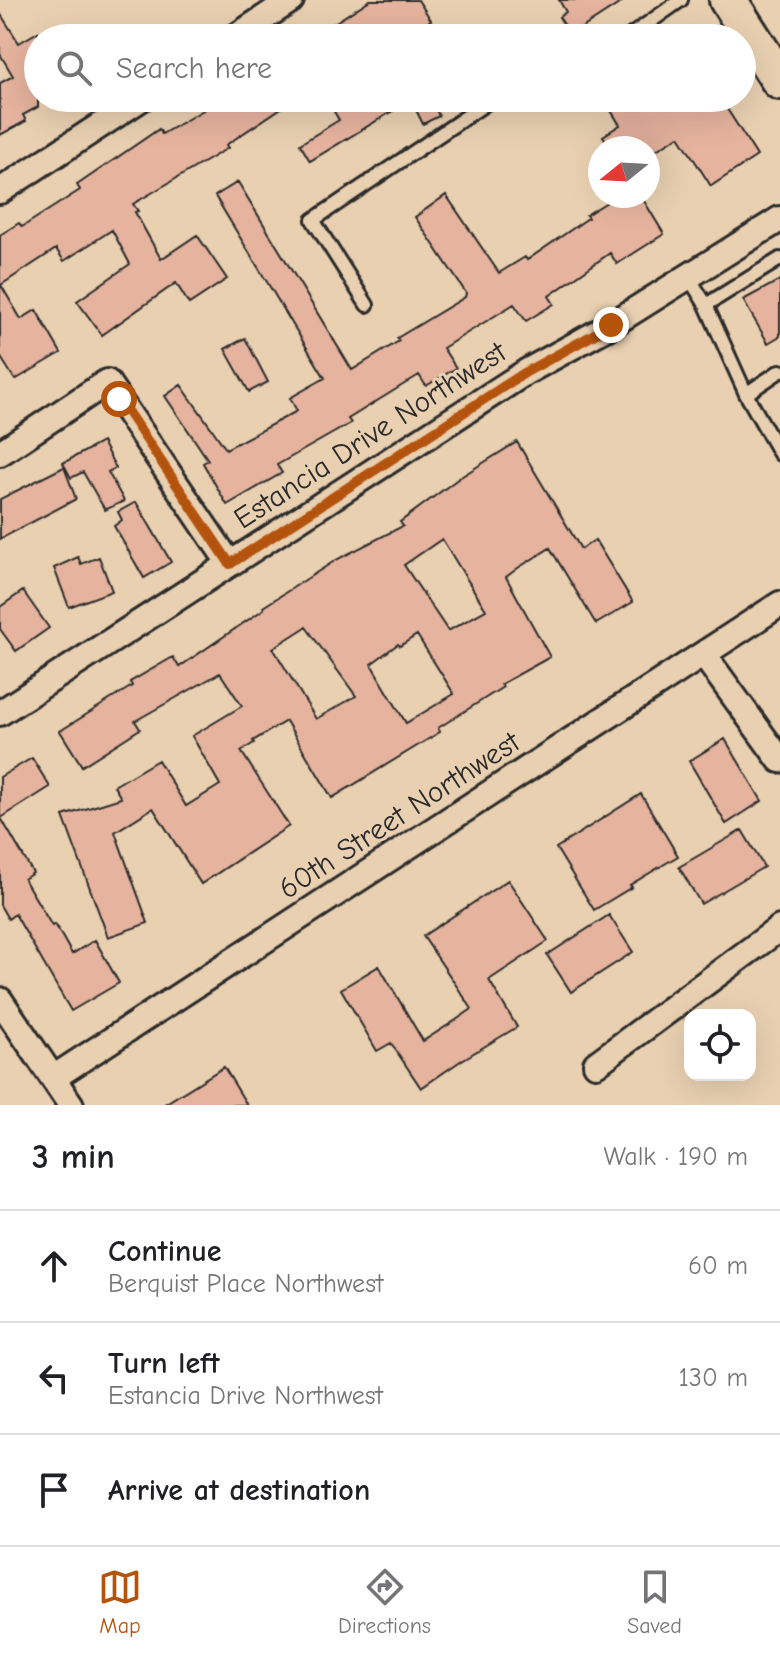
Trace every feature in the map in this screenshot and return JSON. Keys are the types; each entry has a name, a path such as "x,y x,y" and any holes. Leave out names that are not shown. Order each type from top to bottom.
{"main road":[{"path":"728,0 743,24"},
{"path":"756,44 780,81"}],"street":[{"path":"255,24 291,0"},
{"path":"0,191 121,112"},
{"name":"Estancia Drive Northwest","path":"0,713 526,372 611,325 780,219"},
{"path":"0,453 107,382 230,564"},
{"name":"60th Street Northwest","path":"53,1078 780,604"},
{"path":"704,655 780,760"},
{"path":"596,1064 780,928"},
{"path":"0,1000 71,1105"}],"lane":[{"path":"647,24 681,0"},
{"path":"367,305 313,220 473,112"},
{"path":"706,305 780,259"},
{"path":"688,276 706,305 746,394 780,454"},
{"path":"746,394 780,371"}],"building":[{"path":"370,0 418,0 431,20 425,24 333,24"},
{"path":"559,0 625,0 588,24 564,24 559,17 566,12"},
{"path":"0,13 19,43 24,40 24,112 29,112 23,115 26,121 0,135 0,83 13,76 0,54"},
{"path":"200,112 275,112 226,145 228,148 133,204 161,259 197,235 227,279 189,304 176,283 102,335 77,301 130,264 112,230 64,261 56,249 1,285 21,319 36,310 61,353 15,380 0,356 0,235 19,223 22,227 80,190 77,185 159,129 162,134"},
{"path":"334,112 391,112 310,161 300,144 339,120"},
{"path":"417,112 437,112 439,116 423,124"},
{"path":"612,112 729,112 757,156 711,186 679,136 660,148 660,136 603,136 620,125"},
{"path":"238,182 352,370 399,341 397,338 465,297 466,293 415,217 446,195 499,273 525,257 527,260 588,218 586,215 597,208 648,208 664,234 617,264 610,253 549,296 554,304 526,321 514,304 443,348 456,368 426,386 419,375 348,419 351,423 277,465 282,473 227,505 203,463 208,460 165,396 181,385 226,449 297,411 290,398 325,378 215,196"},
{"path":"780,280 780,336 768,343 743,300"},
{"path":"245,338 268,382 249,392 225,349"},
{"path":"102,442 116,468 108,472 124,501 105,510 83,472 71,478 63,463"},
{"path":"517,442 581,549 595,540 633,602 596,624 550,548 518,568 506,577 550,657 501,684 503,687 438,728 440,732 332,798 286,721 253,741 241,751 289,826 201,884 153,808 115,832 148,923 108,937 63,816 121,798 114,786 158,760 186,806 220,785 192,736 242,706 220,673 135,721 140,729 82,766 60,731 132,686 130,682 173,657 179,667 336,560 403,526 400,522 459,478","holes":["442,539 486,610 448,631 404,565","306,627 356,696 316,719 273,648","417,635 454,694 406,723 371,664 398,644 400,646"]},
{"path":"64,467 76,499 0,539 0,499"},
{"path":"136,502 171,562 144,578 114,526 122,520 118,512"},
{"path":"78,557 81,564 99,557 112,591 69,607 54,568"},
{"path":"23,591 49,628 16,651 0,629 0,607"},
{"path":"725,739 762,801 726,824 689,761"},
{"path":"32,758 50,787 1,818 33,873 24,879 72,954 95,940 119,983 71,1011 15,914 8,919 0,905 0,777"},
{"path":"641,794 678,856 594,910 556,848"},
{"path":"742,830 764,867 701,904 679,867"},
{"path":"508,880 548,941 489,980 517,1027 421,1088 391,1043 377,1051 341,989 379,966 423,1041 456,1020 472,1009 423,936"},
{"path":"609,915 633,952 571,992 547,955"},
{"path":"224,1067 247,1105 163,1105"}],"route":[{"path":"119,399 230,564 526,372 611,325"}]}
